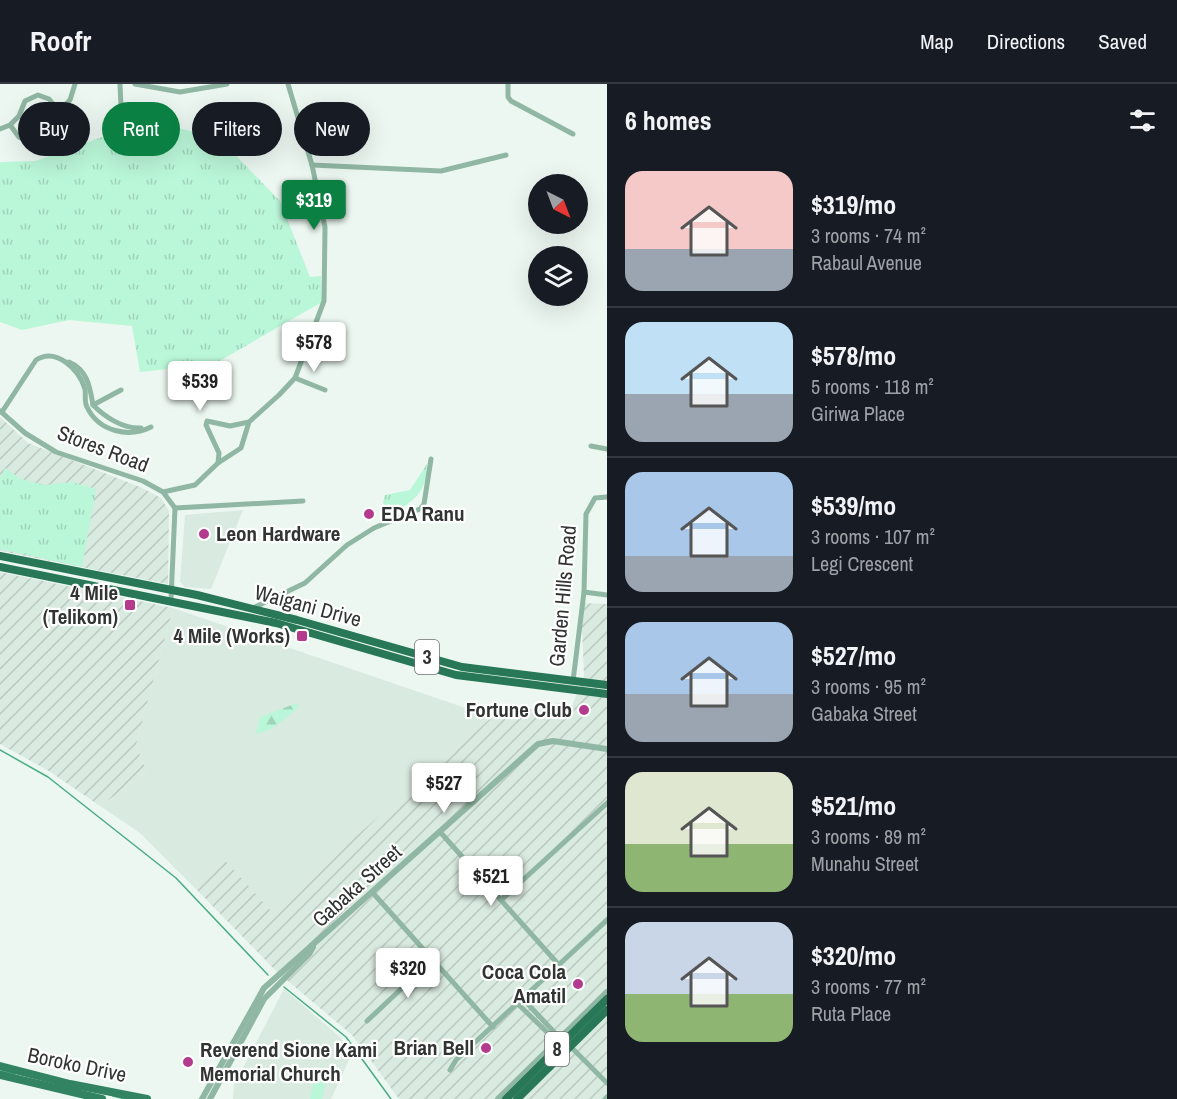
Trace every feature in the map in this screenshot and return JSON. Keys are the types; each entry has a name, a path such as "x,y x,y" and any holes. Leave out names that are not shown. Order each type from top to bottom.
{"highway":[{"name":"Waigani Drive","path":"0,556 172,590 268,613 449,664 501,673 606,685"},
{"name":"Waigani Drive","path":"0,567 276,623 456,675 607,694"},
{"path":"268,613 268,619 312,631 317,635"},
{"path":"449,664 463,670 490,674 489,680"},
{"path":"501,673 501,678 536,683 543,687"},
{"name":"8","path":"506,1099 607,999"},
{"name":"8","path":"517,1099 567,1040 607,1011"}],"main road":[{"name":"Boroko Drive","path":"0,1066 67,1092 147,1099"},
{"name":"Boroko Drive","path":"0,1075 102,1099"}],"street":[{"path":"67,102 75,84"},
{"path":"120,84 121,102"},
{"path":"135,84 180,92 202,86 227,84"},
{"path":"218,463 219,453 206,425 207,421 230,426 249,422 295,378 324,301 325,227 312,165 288,84"},
{"path":"508,84 508,97 511,101 573,134"},
{"path":"25,102 38,95 52,102"},
{"path":"0,129 10,125 18,117"},
{"path":"10,125 18,136"},
{"path":"312,165 441,171 506,155"},
{"path":"311,336 342,347"},
{"path":"1,412 36,360 42,356 64,360 76,365 91,386 93,405 103,415 135,428 150,427 119,433 106,427 87,407 82,382 64,360"},
{"path":"295,378 325,390"},
{"path":"93,405 121,390"},
{"name":"Stores Road","path":"1,412 25,433 56,452 143,481 163,492 175,508"},
{"path":"163,492 195,485 218,463 241,448 246,438 249,422"},
{"path":"591,447 607,449"},
{"path":"251,609 305,583 347,545 375,528 420,509 424,504 431,459"},
{"name":"Garden Hills Road","path":"573,681 584,592 586,513 595,498 607,497"},
{"path":"171,600 175,508 303,501"},
{"path":"584,592 607,595"},
{"name":"Gabaka Street","path":"202,1099 259,995 538,744 553,741 607,747"},
{"path":"501,900 607,803"},
{"path":"441,833 559,965"},
{"path":"373,893 493,1027"},
{"path":"450,1070 456,1060 607,920"},
{"name":"Gabaka Street","path":"210,1099 264,999 309,954 313,946"},
{"path":"367,1021 433,959"},
{"path":"498,1099 554,1044 567,1040 607,992"},
{"path":"523,999 556,1034 567,1040 607,1083"},
{"path":"518,1004 553,1038 554,1044"}],"shaded area":[{"path":"0,417 28,443 140,487 161,498 169,511 168,584 0,551"},
{"path":"243,510 211,589 185,587 180,582 185,515"},
{"path":"0,572 173,608 136,745 147,772 100,806 49,771 0,744"},
{"path":"581,603 607,604 607,1099 399,1099 352,1035 276,971 194,887 225,860 271,911 492,717 559,703 572,706 584,676"},
{"path":"173,608 492,717 271,912 225,860 194,887 140,833 100,806 147,772 136,745"},
{"path":"284,989 340,1037 351,1055 331,1099 233,1099 234,1085"}],"green space":[{"path":"180,128 192,131 192,156 236,156 280,201 310,277 321,276 322,302 214,364 140,372 132,326 69,320 22,330 0,322 0,162 35,161 49,156 90,156 90,141 102,137 102,156 180,156"},
{"path":"427,464 427,474 421,490 404,507 387,515 383,502 385,495 410,490"},
{"path":"5,468 21,479 45,485 72,482 96,489 82,567 0,549 0,478"},
{"path":"297,703 298,708 278,724 256,733 260,717"},
{"path":"316,1073 327,1076 322,1099 310,1099"}],"waterway":[{"path":"0,750 48,777 176,878 268,975"},
{"path":"284,987 346,1037 391,1099"},
{"path":"0,1071 15,1074"},
{"path":"113,1096 125,1099"}],"place":[{"name":"EDA Ranu","path":"369,514"},
{"name":"Leon Hardware","path":"204,534"},
{"name":"4 Mile (Telikom)","path":"130,605"},
{"name":"4 Mile (Works)","path":"302,636"},
{"name":"Fortune Club","path":"584,710"},
{"name":"Coca Cola Amatil","path":"578,984"},
{"name":"Brian Bell","path":"486,1048"},
{"name":"Reverend Sione Kami Memorial Church","path":"188,1062"}]}
